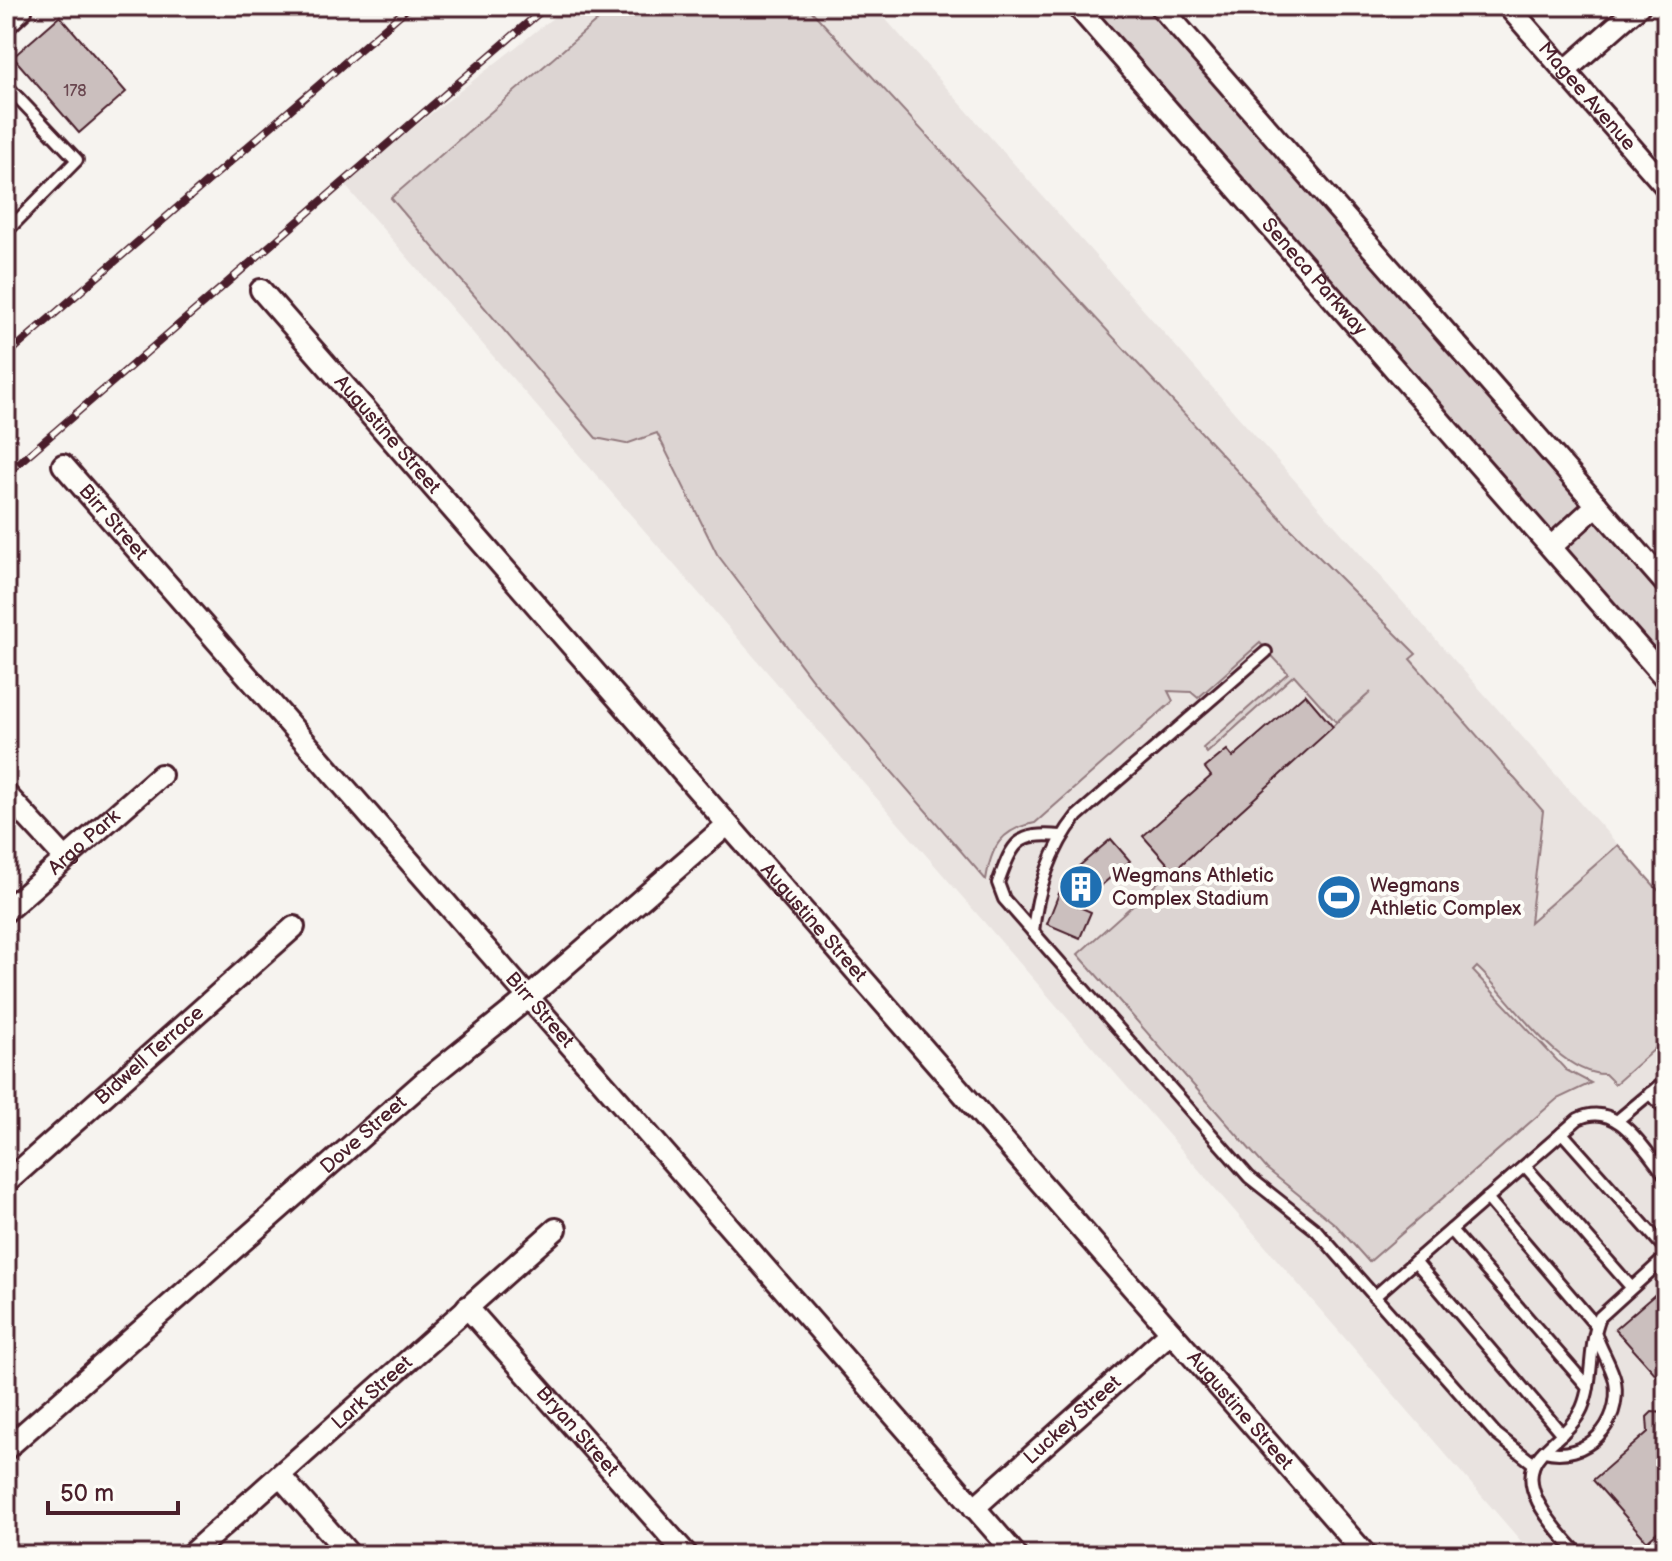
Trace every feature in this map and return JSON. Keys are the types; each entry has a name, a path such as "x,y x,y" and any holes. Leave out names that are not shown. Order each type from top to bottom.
{"street":[{"name":"Seneca Parkway","path":"1077,6 1666,679"},
{"path":"1160,6 1666,584"},
{"name":"Magee Avenue","path":"1508,6 1666,187"},
{"path":"1565,71 1639,6"},
{"name":"Augustine Street","path":"261,290 1366,1555"},
{"name":"Birr Street","path":"63,465 1016,1555"},
{"path":"1551,547 1597,505"},
{"name":"Argo Park","path":"6,911 161,775"},
{"path":"6,794 65,858"},
{"name":"Dove Street","path":"6,1449 426,1080 529,997 727,825"},
{"name":"Bidwell Terrace","path":"6,1183 294,927"},
{"name":"Lark Street","path":"190,1555 556,1229"},
{"name":"Bryan Street","path":"467,1307 687,1555"},
{"name":"Luckey Street","path":"974,1508 1171,1332"},
{"path":"280,1476 350,1555"}],"lane":[{"path":"6,31 26,12 20,6"},
{"path":"6,85 77,160 6,232"},
{"path":"1033,932 1036,908 1061,836 1077,816 1266,652"},
{"path":"1061,836 1024,837 1014,845 998,883 1004,899 1249,1177 1316,1230 1496,1434 1534,1464"},
{"path":"1618,1120 1666,1080"},
{"path":"1650,1093 1666,1110"},
{"path":"1374,1297 1562,1133 1589,1114 1603,1114 1618,1120 1666,1176"},
{"path":"1562,1133 1666,1250"},
{"path":"1525,1166 1631,1287"},
{"path":"1487,1198 1595,1328 1615,1382 1610,1422 1588,1445 1569,1454 1544,1451"},
{"path":"1451,1230 1588,1387"},
{"path":"1579,1555 1541,1508 1533,1478 1534,1464 1576,1419 1588,1387 1595,1328 1606,1310 1666,1257"},
{"path":"1415,1261 1562,1434"}],"shaded area":[{"path":"568,6 874,6 1666,899 1666,1555 1533,1555 343,183"},
{"path":"614,6 807,6 1287,525 1416,654 1410,659 1543,811 1530,922 1618,845 1666,899 1666,1039 1615,1084 1605,1074 1587,1071 1553,1049 1477,967 1473,971 1566,1070 1591,1083 1557,1099 1369,1262 1336,1225 1267,1169 1078,954 1371,692 1336,722 1294,675 1207,753 1203,748 1288,673 1260,643 1198,698 1191,692 1168,691 1173,701 1035,823 1014,830 1000,841 991,858 986,880 814,682 717,554 657,433 626,444 596,438 391,198"},
{"path":"1090,6 1151,6 1666,596 1666,666"}],"building":[{"path":"60,16 126,92 79,133 13,57"},
{"path":"1305,694 1333,727 1174,871 1143,836 1211,776 1205,768 1227,750 1233,757"},
{"name":"Wegmans Athletic Complex Stadium","path":"1111,839 1130,861 1077,906 1091,912 1080,938 1047,924 1065,878"},
{"path":"1666,1285 1666,1386 1615,1329"},
{"path":"1652,1412 1666,1413 1666,1524 1647,1541 1593,1480 1648,1432 1647,1417"}],"railway":[{"path":"6,356 410,6"},
{"path":"6,474 547,6"}],"place":[{"name":"Wegmans Athletic Complex Stadium","path":"1081,887"},
{"name":"Wegmans Athletic Complex","path":"1339,897"}]}
